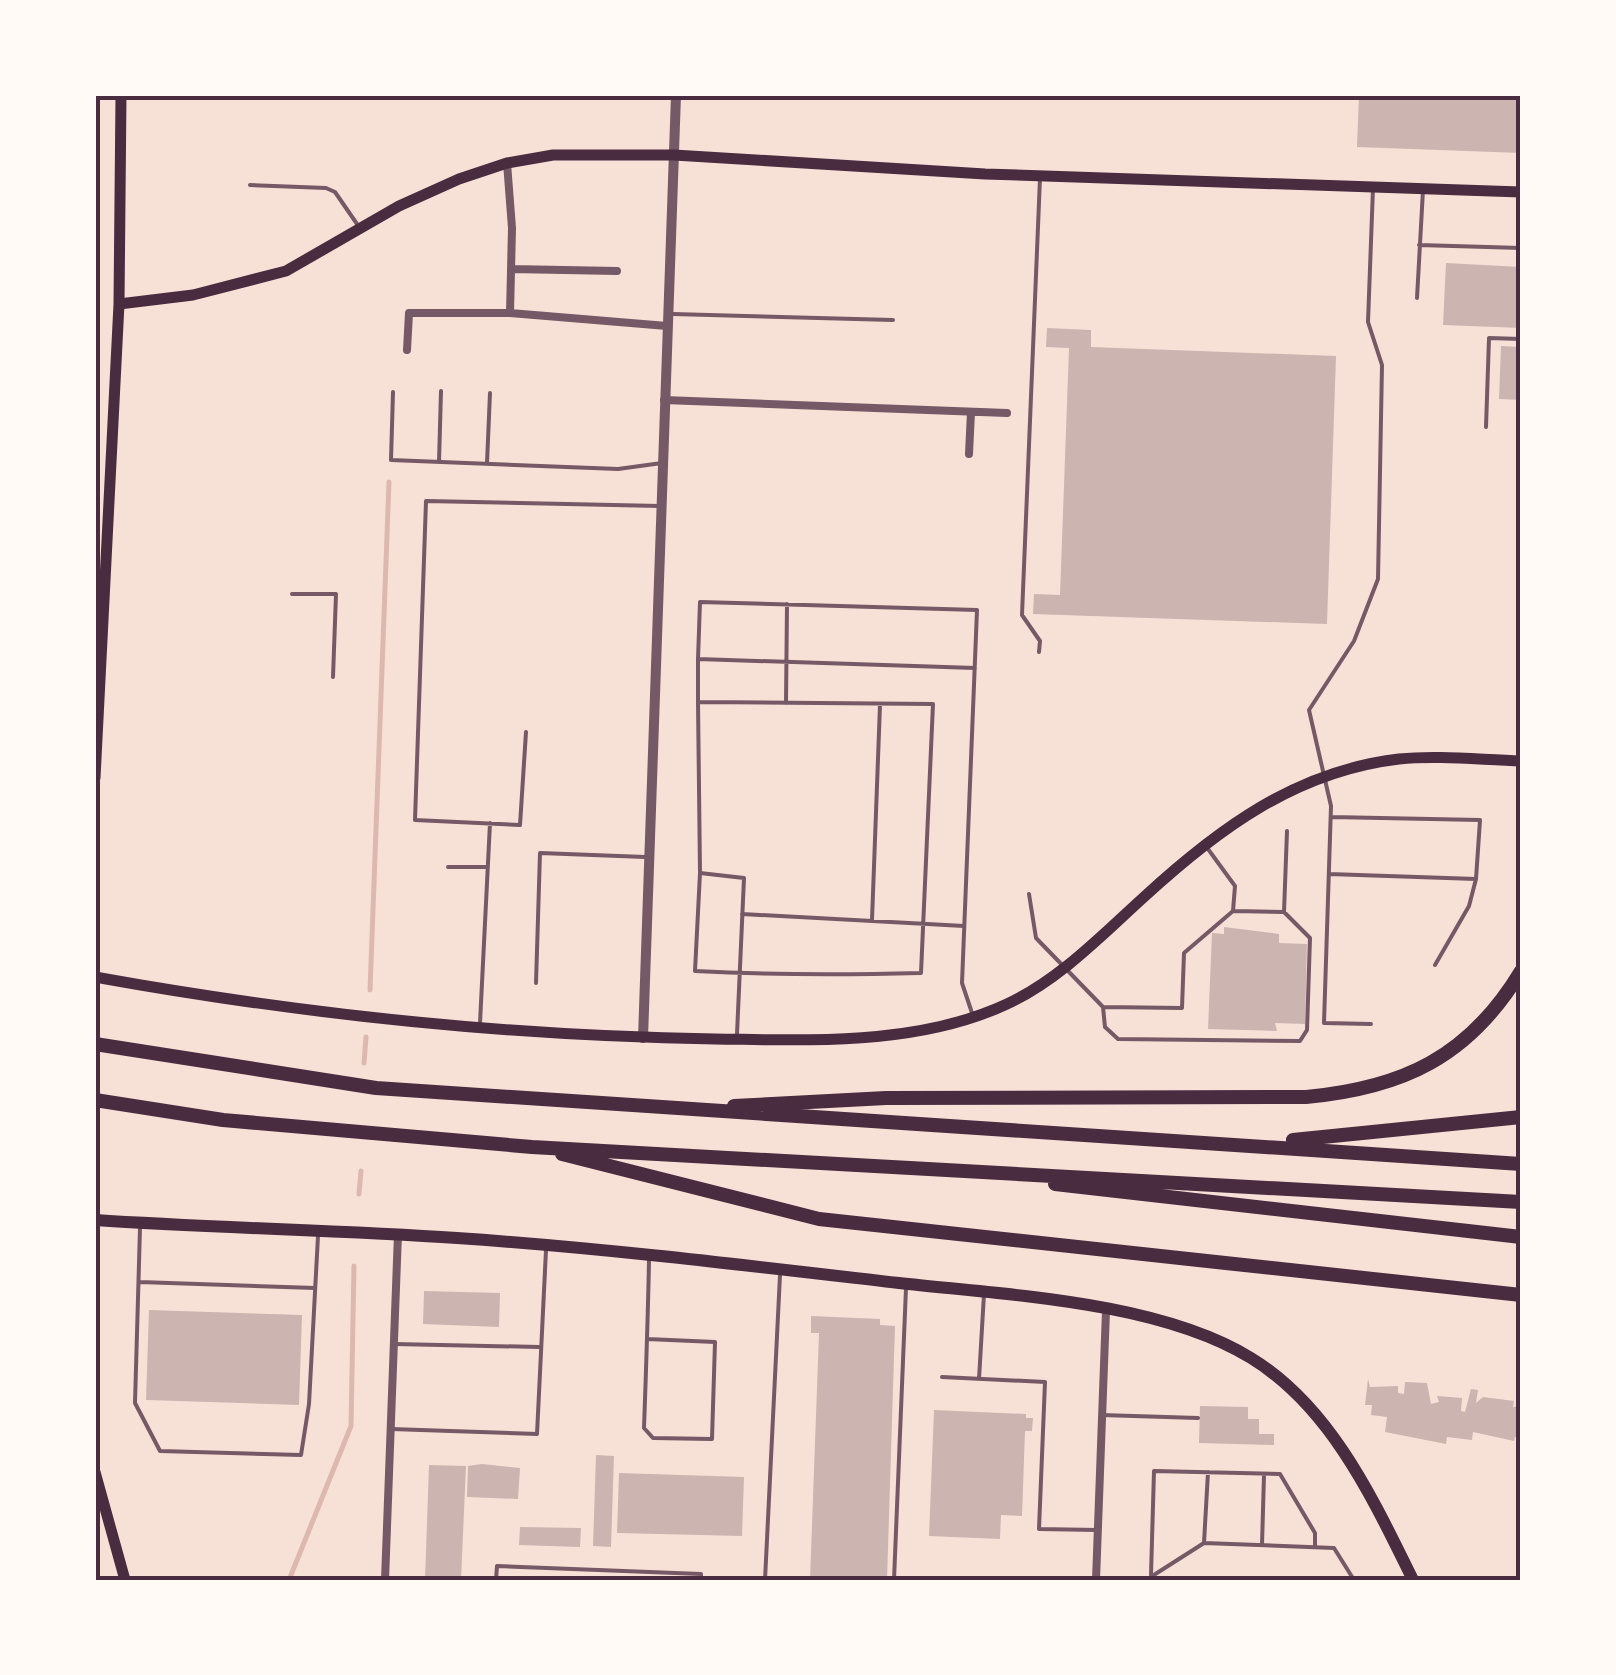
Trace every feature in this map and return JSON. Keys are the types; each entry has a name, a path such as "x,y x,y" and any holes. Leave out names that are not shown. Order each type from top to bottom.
{"highway":[{"path":"662,1110 886,1098 1306,1097 1362,1092 1402,1079 1448,1053 1478,1026 1521,971"},
{"path":"95,1044 376,1088 662,1110 1257,1144 1521,1164"},
{"path":"95,1100 224,1120 532,1146 1521,1202"},
{"path":"1257,1144 1521,1117"},
{"path":"532,1146 820,1219 1521,1296"},
{"path":"900,1166 1521,1237"}],"main road":[{"path":"95,778 98,610 119,304 121,95"},
{"path":"119,304 193,295 286,271 360,228 459,179 507,162 552,155 674,155 985,174 1521,192"},
{"path":"95,977 300,1010 480,1028 643,1038 859,1038 973,1017 1009,1003 1064,968 1203,842 1260,804 1322,777 1403,759 1521,761"},
{"path":"95,1220 546,1245 984,1293 1161,1319 1209,1336 1253,1359 1324,1424 1358,1473 1413,1580"},
{"path":"95,1472 126,1580"}],"street":[{"path":"643,1038 676,95"},
{"path":"507,162 510,313"},
{"path":"512,269 616,271"},
{"path":"407,350 409,313 668,320"},
{"path":"664,400 1007,413"},
{"path":"969,454 970,412"},
{"path":"385,1580 398,1234"},
{"path":"1096,1580 1106,1311"}],"lane":[{"path":"296,95 389,98"},
{"path":"1039,652 1040,641 1022,615 1040,176"},
{"path":"250,185 326,188 336,192 360,228"},
{"path":"1370,1024 1324,1022 1331,817 1309,710 1354,641 1378,579 1382,365 1368,322 1373,188"},
{"path":"1417,298 1423,190"},
{"path":"1419,245 1521,248"},
{"path":"668,320 893,320"},
{"path":"1486,427 1489,338 1521,339"},
{"path":"439,462 441,391"},
{"path":"393,392 391,460 618,468 662,462"},
{"path":"487,464 490,393"},
{"path":"526,732 520,824 415,820 426,501 660,506"},
{"path":"292,594 336,594 333,677"},
{"path":"698,702 933,704 921,973 695,971 700,873 698,702 700,602 977,610 962,984 973,1017"},
{"path":"786,702 787,604"},
{"path":"698,659 975,668"},
{"path":"872,920 880,703"},
{"path":"1331,817 1480,820 1476,879 1469,906 1435,966"},
{"path":"480,1028 490,824"},
{"path":"1284,912 1287,831"},
{"path":"1203,842 1235,886 1233,911"},
{"path":"536,983 540,853 650,857"},
{"path":"448,867 488,868"},
{"path":"700,873 744,878 737,1039"},
{"path":"1329,874 1476,879"},
{"path":"1029,894 1036,938 1103,1006 1182,1008 1184,952 1233,911 1284,912 1310,938 1308,1030 1300,1041 1124,1041 1104,1027 1103,1006"},
{"path":"742,914 964,926"},
{"path":"140,1223 135,1403 160,1451 301,1455 309,1404 318,1232"},
{"path":"391,1429 537,1434 546,1245"},
{"path":"647,1339 715,1342 712,1440 653,1438 644,1428 647,1339 650,1256"},
{"path":"765,1580 780,1269"},
{"path":"138,1282 315,1288"},
{"path":"894,1580 906,1284"},
{"path":"979,1379 984,1293"},
{"path":"394,1344 540,1348"},
{"path":"942,1377 1046,1382 1040,1529 1097,1530"},
{"path":"1101,1416 1198,1418"},
{"path":"1148,1578 1154,1471 1280,1474 1315,1532 1315,1547"},
{"path":"1204,1543 1208,1472"},
{"path":"1262,1545 1264,1474"},
{"path":"1148,1578 1204,1543 1334,1548 1354,1580"},
{"path":"496,1580 497,1566 701,1574 701,1580"}],"building":[{"path":"1359,95 1521,95 1521,153 1357,147"},
{"path":"1446,263 1521,267 1521,328 1443,325"},
{"path":"1047,328 1091,330 1091,347 1336,356 1327,624 1033,614 1034,594 1060,595 1069,348 1046,347"},
{"path":"1501,346 1521,347 1521,400 1499,399"},
{"path":"1224,927 1279,934 1279,943 1307,944 1305,1024 1275,1023 1277,1031 1208,1029 1212,933 1224,934"},
{"path":"424,1291 500,1293 499,1327 423,1324"},
{"path":"149,1310 302,1315 299,1405 146,1400"},
{"path":"811,1316 880,1319 880,1325 895,1326 887,1580 810,1580 819,1333 811,1333"},
{"path":"1368,1379 1370,1387 1398,1386 1398,1393 1404,1394 1405,1382 1427,1383 1431,1404 1439,1402 1437,1396 1462,1398 1461,1411 1465,1412 1471,1389 1478,1390 1476,1403 1483,1397 1514,1401 1513,1407 1521,1406 1521,1437 1514,1441 1473,1432 1472,1440 1447,1437 1446,1444 1385,1432 1387,1417 1371,1415 1372,1405 1365,1405"},
{"path":"1200,1406 1248,1407 1248,1419 1259,1419 1259,1434 1274,1434 1274,1445 1199,1443"},
{"path":"934,1410 1026,1414 1026,1418 1033,1418 1032,1431 1025,1431 1022,1516 1001,1515 1000,1539 929,1536"},
{"path":"596,1455 614,1456 611,1547 593,1546"},
{"path":"429,1465 466,1466 461,1580 425,1580"},
{"path":"468,1466 520,1468 518,1499 467,1497"},
{"path":"619,1473 744,1477 742,1536 617,1533"},
{"path":"520,1527 581,1528 580,1547 519,1545"}],"waterway":[{"path":"370,990 389,482"},
{"path":"364,1063 366,1037"},
{"path":"359,1194 361,1171"},
{"path":"289,1580 351,1426 354,1266"}]}
